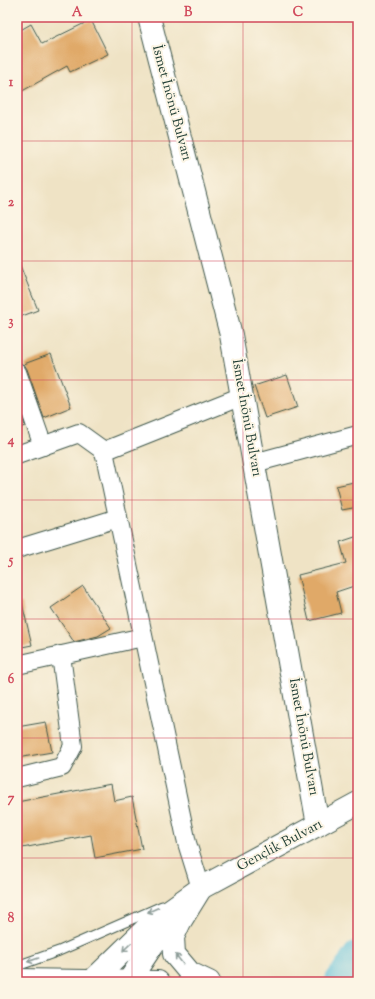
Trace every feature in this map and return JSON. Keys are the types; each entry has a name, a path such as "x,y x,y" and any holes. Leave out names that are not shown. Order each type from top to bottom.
{"main road":[{"name":"İsmet İnönü Bulvarı","path":"149,17 231,335 318,825"},
{"name":"Gençlik Bulvarı","path":"91,982 152,923 201,888 358,803"},
{"name":"Gençlik Bulvarı","path":"129,982 164,928 201,888"},
{"path":"201,888 180,922 173,937 174,954 190,973 209,982"},
{"path":"17,980 158,982"}],"street":[{"path":"17,372 43,446"},
{"path":"104,451 242,396"},
{"path":"17,455 79,433 104,451 186,843 201,888"},
{"path":"254,463 358,435"},
{"path":"17,548 118,518"},
{"path":"17,665 143,637"},
{"path":"17,778 62,767 73,746 61,655"}],"lane":[{"path":"17,966 59,951 201,888"}],"building":[{"path":"91,20 108,54 70,72 67,66 17,94 17,32 31,24 42,44"},
{"path":"17,258 38,310 17,318"},
{"path":"51,354 71,407 44,418 24,364"},
{"path":"287,375 298,407 265,418 254,386"},
{"path":"17,404 25,426 17,429"},
{"path":"358,481 358,507 342,510 336,486"},
{"path":"358,536 358,591 355,591 354,586 336,592 341,613 309,621 298,575 346,563 340,542"},
{"path":"83,586 111,628 98,636 74,642 51,608"},
{"path":"17,603 22,603 32,645 17,648"},
{"path":"46,722 52,752 17,758 17,727"},
{"path":"111,784 114,801 132,797 142,849 95,858 91,835 17,849 17,802"}],"waterway":[{"path":"338,982 358,954"}]}
